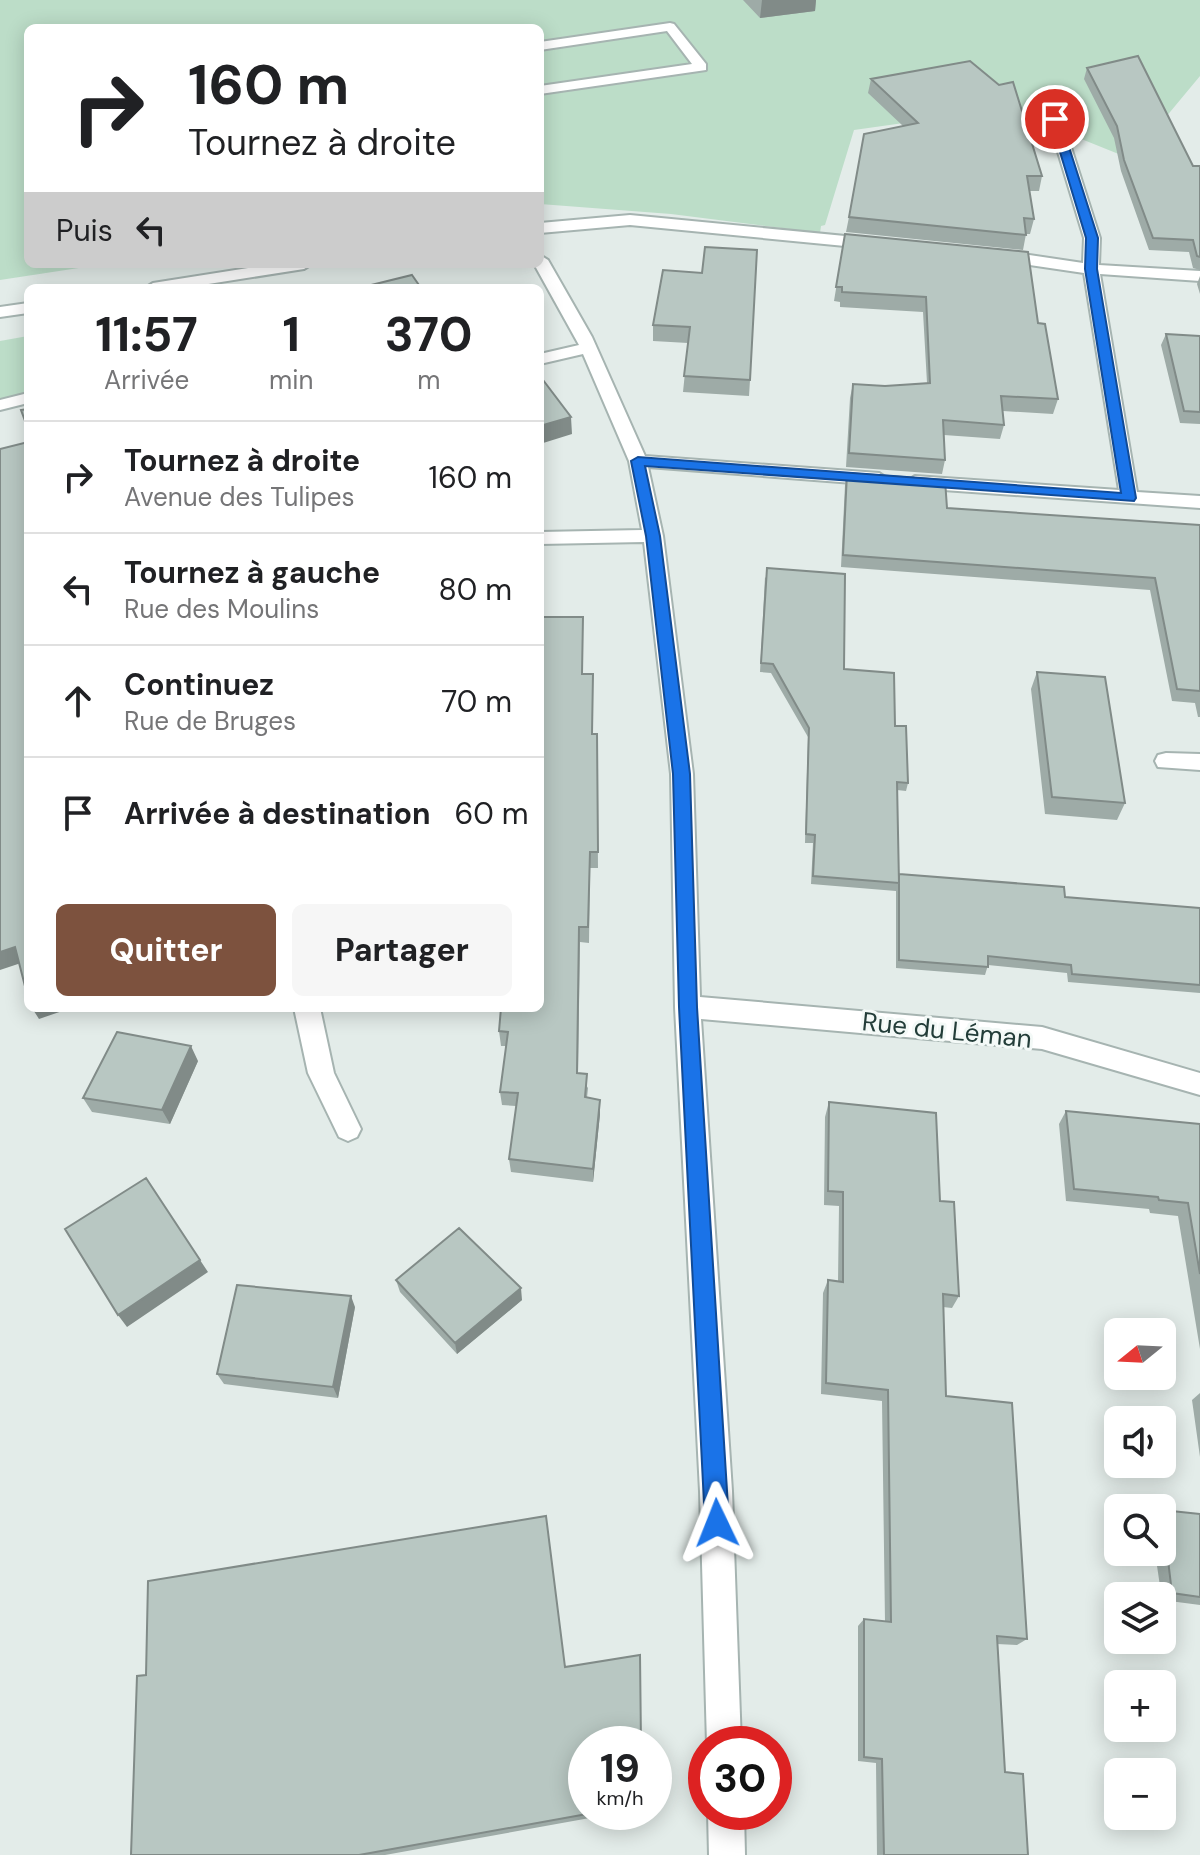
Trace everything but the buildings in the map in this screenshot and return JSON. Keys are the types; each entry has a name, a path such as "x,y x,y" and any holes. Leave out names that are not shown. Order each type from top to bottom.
{"street":[{"path":"544,45 670,27 701,67 544,89"},
{"path":"1055,119 1092,238 1091,269 1129,498"},
{"path":"544,228 630,220 899,246"},
{"path":"979,253 1091,269 1200,276"},
{"path":"544,267 588,348 638,461 653,536 682,774 688,1007 716,1491 723,1726"},
{"path":"178,284 279,268"},
{"path":"0,312 24,309"},
{"path":"544,358 588,348"},
{"path":"0,405 24,399"},
{"path":"638,461 1200,502"},
{"path":"544,538 653,536"},
{"path":"1166,761 1200,762"},
{"name":"Rue du Léman","path":"688,1007 1017,1034 1042,1038 1200,1084"},
{"path":"308,1012 321,1073 348,1129"},
{"path":"726,1830 727,1855"}],"green space":[{"path":"0,0 1200,0 1200,76 1131,159 1044,124 925,120 854,130 820,233 671,214 544,204 544,24 24,24 24,268 79,268 0,280"},
{"path":"24,337 24,394 0,400 0,341"}],"route":[{"path":"717,1523 688,1007 682,774 653,536 638,461 1129,498 1091,269 1092,238 1055,119"}]}
